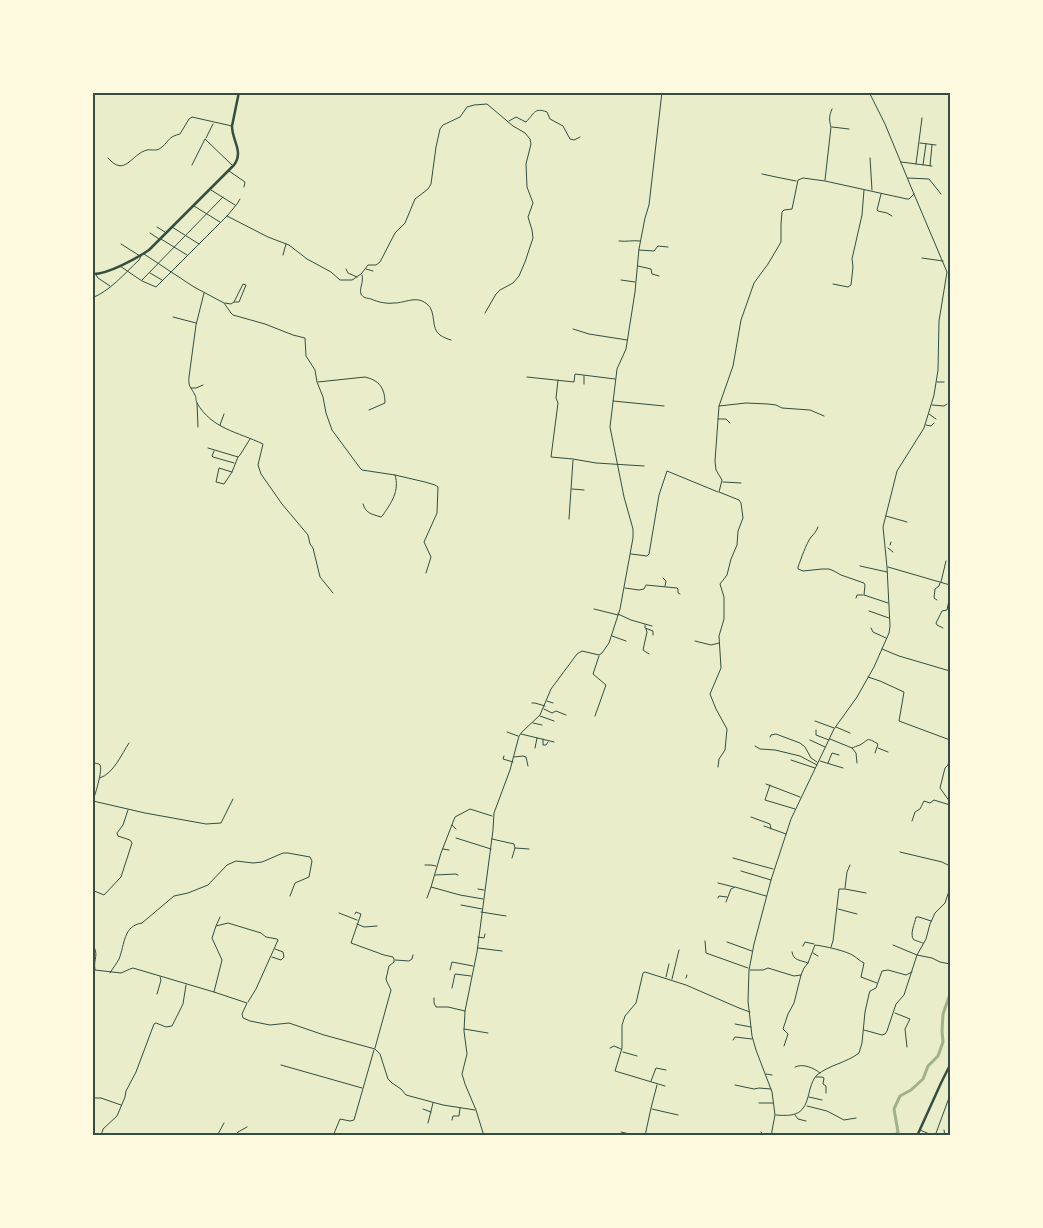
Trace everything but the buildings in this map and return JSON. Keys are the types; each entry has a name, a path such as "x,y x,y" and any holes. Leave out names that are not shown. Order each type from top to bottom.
{"main road":[{"path":"94,274 104,273 149,250 233,166 238,158 232,126 239,92"},
{"path":"917,1136 950,1065"}],"street":[{"path":"595,716 606,685 593,674 599,655 606,649 612,636 634,538 610,427 615,379 628,340 640,241 650,199 662,92"},
{"path":"771,1136 775,1115 774,1104 772,1090 758,1058 753,1039 748,1001 749,969 766,896 786,834 829,739 858,697 890,629 887,567 882,530 897,471 921,434 929,414 937,382 939,321 948,272 885,124 869,92"},
{"path":"227,216 295,249 340,280 350,281 361,274 368,265 380,262 395,233 405,222 415,199 430,186 440,129 460,117 467,106 485,104 525,133 530,141 526,164 527,187 533,203 528,217 533,238 519,276 513,284 496,294 484,313"},
{"path":"508,121 516,117 526,122 534,111 544,110 550,119 563,126 570,139 574,140 580,137"},
{"path":"825,181 831,127 829,116 832,110"},
{"path":"108,158 114,165 121,166 129,163 145,150 159,149 172,137 180,134 192,117 232,126"},
{"path":"916,164 922,118"},
{"path":"192,165 214,123"},
{"path":"831,127 848,129"},
{"path":"205,139 233,166"},
{"path":"919,143 936,145"},
{"path":"923,165 926,144"},
{"path":"900,162 931,166 932,145"},
{"path":"870,158 872,191"},
{"path":"228,170 246,183 244,187"},
{"path":"762,174 797,181 803,178 825,181 907,199 914,194"},
{"path":"908,178 929,179 942,194"},
{"path":"718,492 722,478 715,467 718,406 734,366 739,327 743,313 754,283 765,269 782,240 782,212 792,209 797,181"},
{"path":"209,189 236,205"},
{"path":"833,284 848,287 850,285 853,267 852,259 862,215 864,189"},
{"path":"881,193 877,210 892,216"},
{"path":"142,281 223,198"},
{"path":"119,266 154,288 227,216 240,199"},
{"path":"193,205 221,222"},
{"path":"157,227 166,233"},
{"path":"172,227 199,244"},
{"path":"150,233 188,255"},
{"path":"619,241 640,241"},
{"path":"121,244 224,303 238,303 246,285 243,284 234,302"},
{"path":"283,255 286,244"},
{"path":"639,250 654,251 658,246 668,247"},
{"path":"92,298 102,294 110,287 139,260 141,255"},
{"path":"922,258 944,261"},
{"path":"637,266 651,269 652,274 659,276"},
{"path":"365,268 373,271"},
{"path":"346,269 347,272 357,277"},
{"path":"150,272 163,281"},
{"path":"94,274 110,287"},
{"path":"361,274 363,280 361,295 365,298 392,304 412,299 420,300 428,304 432,311 435,328 439,335 451,340"},
{"path":"621,280 636,282"},
{"path":"198,427 197,402 189,385 189,377 196,323 204,293"},
{"path":"224,303 233,314 305,338 306,356 314,367 332,430 362,470 395,475 438,487 437,513 424,542 431,557 426,573"},
{"path":"173,317 196,323"},
{"path":"573,329 589,334 628,340"},
{"path":"527,377 574,382 575,374 615,379"},
{"path":"584,375 584,384"},
{"path":"317,382 365,377 381,385 385,403 368,410"},
{"path":"558,380 556,398 558,403 550,456 552,458 644,466"},
{"path":"937,382 944,382"},
{"path":"190,388 203,385"},
{"path":"613,401 664,406"},
{"path":"197,402 212,420 220,426 262,444 258,467 265,483 308,535 320,577 332,593"},
{"path":"718,406 746,403 768,404 782,408 810,410 824,416"},
{"path":"931,406 944,406 947,404"},
{"path":"220,426 224,414"},
{"path":"929,414 936,419"},
{"path":"717,419 726,419 730,422"},
{"path":"925,424 930,426 934,423"},
{"path":"232,472 219,468 216,482 224,484 232,472 238,457 250,439"},
{"path":"208,448 238,457"},
{"path":"214,450 213,457 235,463"},
{"path":"569,519 573,459"},
{"path":"631,554 647,556 649,554 659,495 668,471 739,500 741,503 742,518 738,531 737,545 728,572 720,584 724,597 724,619 719,633 721,668 710,694 727,732 724,750 718,761 718,767"},
{"path":"363,504 367,512 381,517 395,496 397,480 395,475"},
{"path":"722,482 741,483"},
{"path":"571,489 584,490"},
{"path":"885,516 907,522"},
{"path":"818,527 802,554 798,569 803,572 822,569 834,571 864,583 864,595"},
{"path":"885,548 889,546 893,552"},
{"path":"937,600 934,598 935,590 940,586 946,561"},
{"path":"860,566 887,572"},
{"path":"887,567 950,585"},
{"path":"663,578 666,581 665,587"},
{"path":"624,588 639,590 644,589 646,585 677,588 680,594"},
{"path":"856,598 857,595 864,595 889,603"},
{"path":"947,609 950,596"},
{"path":"594,609 652,626"},
{"path":"943,628 937,626 936,623 942,610 950,610"},
{"path":"869,611 890,618"},
{"path":"645,624 644,628 647,632 643,650 649,654"},
{"path":"871,628 873,632 887,638"},
{"path":"646,629 653,631 653,635"},
{"path":"612,636 626,641"},
{"path":"695,641 711,644 719,643"},
{"path":"882,649 950,671"},
{"path":"484,1136 462,1074 467,1054 464,1029 465,1011 477,948 494,826 493,816 513,762 520,735 540,716 553,687 577,654 582,651 599,655"},
{"path":"868,677 904,692 899,721 950,740"},
{"path":"546,701 553,703"},
{"path":"532,703 545,706"},
{"path":"543,709 552,713 556,711 566,715"},
{"path":"540,716 554,721"},
{"path":"815,721 850,733"},
{"path":"532,723 542,725"},
{"path":"816,730 816,735 852,748 856,753 857,763"},
{"path":"507,732 543,738 554,742"},
{"path":"770,737 774,733 800,743 811,758 818,763"},
{"path":"535,748 537,737"},
{"path":"543,738 543,745 546,745 549,740"},
{"path":"852,748 868,739 878,744 875,753"},
{"path":"810,740 825,747"},
{"path":"100,778 113,768 128,743"},
{"path":"755,746 843,768"},
{"path":"877,747 888,752"},
{"path":"827,764 832,753 839,755"},
{"path":"504,756 503,760 513,762"},
{"path":"514,757 526,757 528,766"},
{"path":"950,757 940,788 950,803"},
{"path":"791,760 816,768"},
{"path":"92,762 101,766 100,778 93,801 206,824 220,824 233,799"},
{"path":"766,784 801,798"},
{"path":"770,785 765,800 796,810"},
{"path":"912,821 915,812 920,810 924,801 930,803 934,800 950,803"},
{"path":"92,890 104,895 122,875 132,843 130,840 118,836 117,833 123,825 129,809"},
{"path":"427,898 442,848 455,817 468,809 493,816"},
{"path":"751,817 770,824 771,828"},
{"path":"451,824 456,829"},
{"path":"764,826 786,834"},
{"path":"456,838 491,849"},
{"path":"492,839 514,844 515,848 512,858"},
{"path":"442,848 450,850"},
{"path":"515,848 529,849"},
{"path":"900,852 942,862 950,866"},
{"path":"110,972 118,960 125,936 132,926 142,923 174,896 208,885 227,865 236,861 262,862 288,853 310,857 312,861 309,878 296,883 290,896"},
{"path":"733,858 774,870"},
{"path":"845,888 850,865"},
{"path":"424,866 437,866"},
{"path":"740,871 771,880"},
{"path":"430,875 458,875"},
{"path":"718,882 766,896"},
{"path":"431,887 483,899"},
{"path":"726,902 731,890 735,887"},
{"path":"830,947 833,941 840,889 845,888 866,893"},
{"path":"863,1029 882,1035 888,1031 896,1004 904,994 926,939 931,920 945,903 950,888"},
{"path":"478,889 485,890"},
{"path":"718,898 719,896 728,898"},
{"path":"461,905 482,909"},
{"path":"837,909 857,914"},
{"path":"355,914 356,912 361,914 351,942 377,953 393,957 394,960 409,961 413,955"},
{"path":"481,912 506,916"},
{"path":"339,913 358,921"},
{"path":"214,992 222,956 212,938 220,917"},
{"path":"923,943 913,938 912,932 916,917 931,920"},
{"path":"216,926 228,922 278,940 256,990 247,1003 242,1016 250,1021 270,1025 289,1023 375,1049 380,1054 388,1079 402,1089 406,1095 433,1103 476,1110"},
{"path":"356,924 364,927 378,926"},
{"path":"478,937 484,938 485,934"},
{"path":"705,941 706,953 749,969 763,970 768,968 794,976 801,975"},
{"path":"727,942 753,951"},
{"path":"803,946 805,942 830,947 854,955 859,961 864,963 861,977 878,983"},
{"path":"92,943 97,951 94,971 121,973 132,968 247,1003"},
{"path":"784,1046 788,1034 783,1030 794,1003 801,975 815,945"},
{"path":"893,945 918,955 950,964"},
{"path":"477,948 502,951"},
{"path":"271,957 281,960 284,957 283,952 274,949"},
{"path":"672,980 679,950"},
{"path":"792,952 795,959 808,963"},
{"path":"812,953 818,956"},
{"path":"333,1136 340,1119 354,1120 392,990 386,980 388,968 394,960"},
{"path":"450,970 452,962 474,966"},
{"path":"666,978 669,964"},
{"path":"775,1115 789,1116 802,1110 809,1097 816,1076 859,1053 869,994 870,991 875,989 882,972 888,970 906,976 912,972"},
{"path":"665,1086 615,1071 622,1050 622,1025 625,1016 636,1003 643,973 646,972 684,984 750,1012"},
{"path":"452,988 455,974 472,976"},
{"path":"684,984 687,975"},
{"path":"157,994 161,980 160,976"},
{"path":"100,1136 103,1130 117,1116 154,1024 166,1027 172,1026 183,1004 186,984"},
{"path":"434,998 436,1007 448,1007 465,1011"},
{"path":"894,1013 910,1018 905,1029 908,1047"},
{"path":"735,1024 751,1027"},
{"path":"464,1029 488,1033"},
{"path":"733,1040 735,1038 753,1039"},
{"path":"610,1048 614,1046 637,1056"},
{"path":"281,1065 362,1088"},
{"path":"796,1067 802,1065 820,1073"},
{"path":"651,1082 656,1068 666,1070"},
{"path":"765,1074 772,1075"},
{"path":"816,1076 824,1078 823,1083 826,1086 826,1093"},
{"path":"645,1136 658,1084"},
{"path":"735,1085 772,1090"},
{"path":"920,1130 934,1136 950,1095"},
{"path":"809,1097 822,1100"},
{"path":"92,1098 101,1098 121,1106"},
{"path":"759,1102 774,1104"},
{"path":"428,1123 433,1103"},
{"path":"805,1106 827,1111 844,1120 856,1118"},
{"path":"452,1120 453,1116 459,1116 460,1108"},
{"path":"651,1108 678,1115"},
{"path":"422,1109 431,1112"},
{"path":"795,1114 798,1119 806,1121"},
{"path":"218,1136 224,1124"},
{"path":"235,1136 238,1132 247,1128"},
{"path":"944,1130 945,1136"},
{"path":"621,1132 638,1136"},
{"path":"761,1132 767,1136"}],"waterway":[{"path":"895,1136 898,1132 894,1109 900,1096 911,1090 923,1079 928,1066 938,1056 943,1042 943,1014 950,994"}]}
